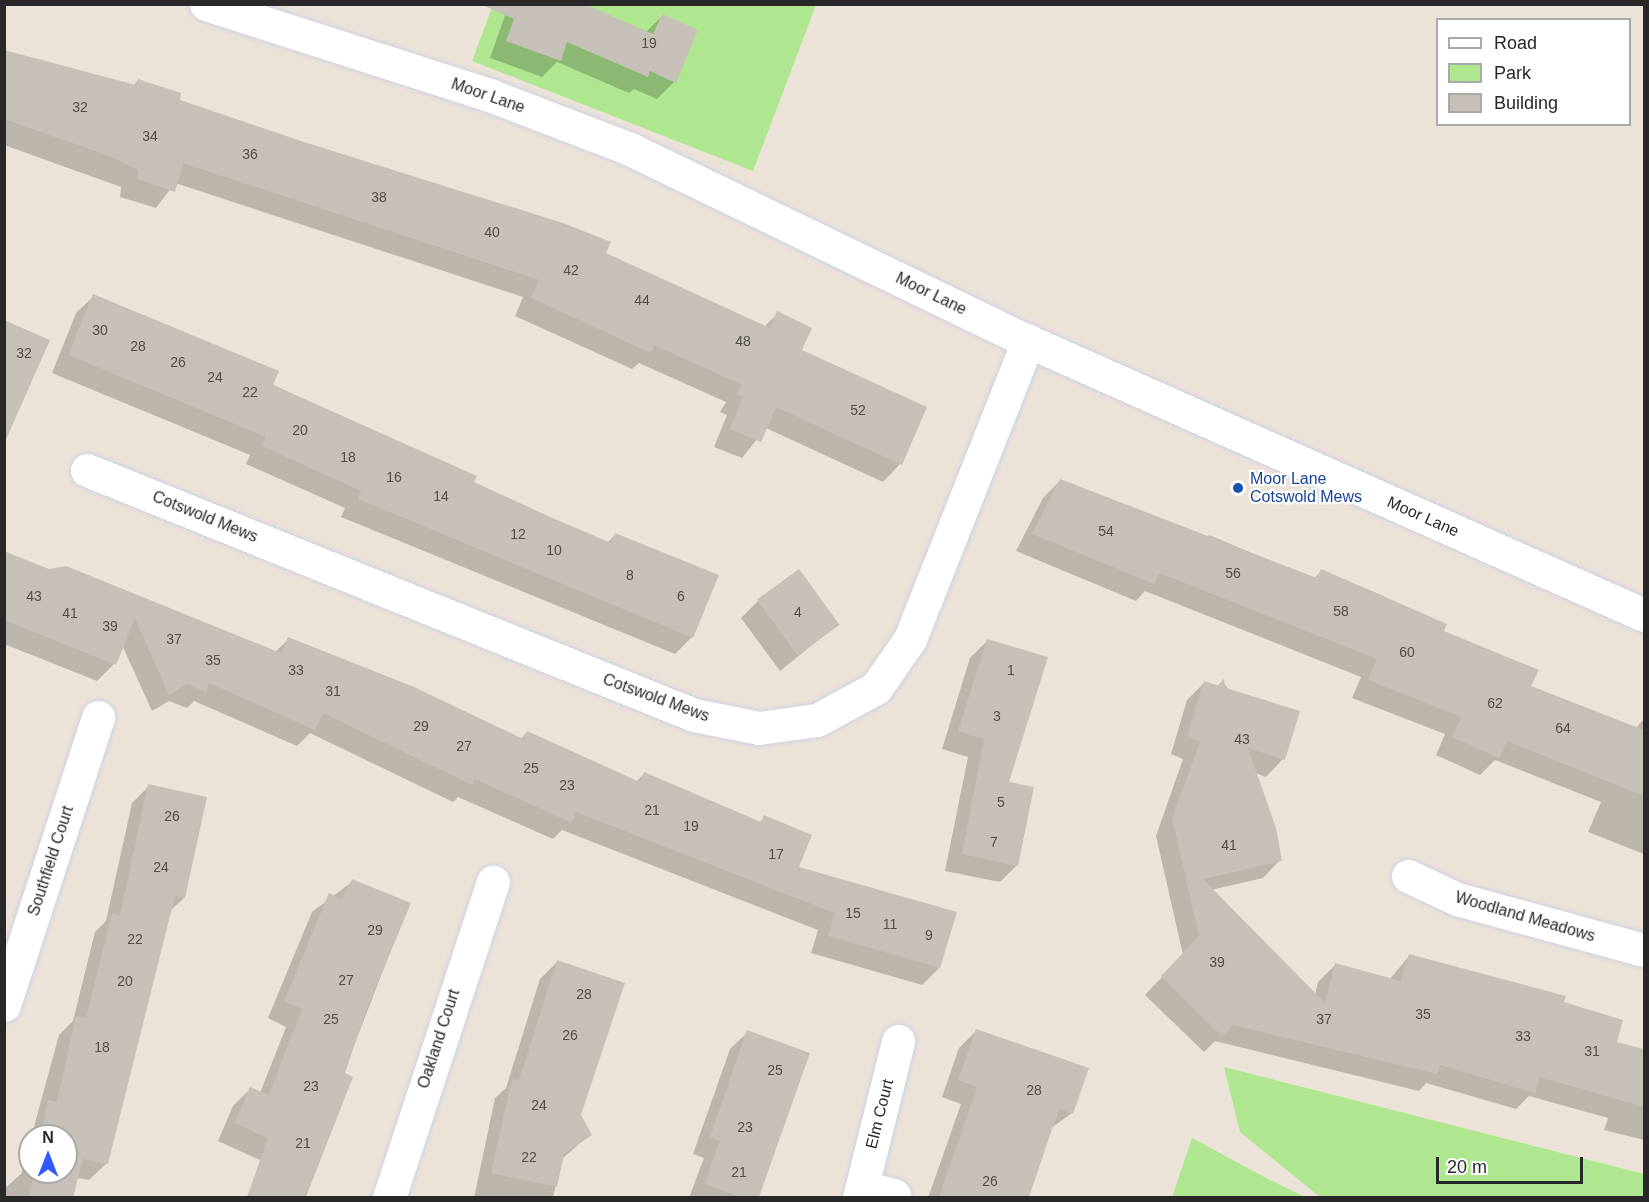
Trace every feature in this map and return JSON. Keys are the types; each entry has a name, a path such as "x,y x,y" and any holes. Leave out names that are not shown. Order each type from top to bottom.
{"street":[{"name":"Moor Lane","path":"206,4 492,96 630,148 1028,341 1644,615"},
{"name":"Cotswold Mews","path":"87,470 694,715 770,727 817,720 876,688 910,639 1028,341"},
{"name":"Southfield Court","path":"4,1005 98,717"},
{"name":"Woodland Meadows","path":"1408,876 1457,899 1644,950"},
{"name":"Oakland Court","path":"388,1197 493,882"},
{"name":"Elm Court","path":"894,1195 861,1192 898,1041"}],"green space":[{"path":"493,5 816,5 753,171 472,61"},
{"path":"1224,1067 1644,1174 1644,1197 1320,1197 1240,1132"},
{"path":"1192,1138 1266,1178 1305,1197 1172,1197"}],"building":[{"path":"480,4 584,4 653,34 662,14 698,30 676,83 650,71 648,77 567,42 561,61 506,41 514,19"},
{"path":"4,50 136,85 138,79 181,93 180,100 304,142 563,223 611,242 606,253 770,328 777,311 812,328 802,350 927,407 902,465 776,407 761,442 730,429 743,397 737,394 742,385 654,345 651,353 531,298 539,280 183,163 175,192 137,179 138,170 112,157 4,119"},
{"path":"93,294 279,371 273,385 477,476 474,482 548,516 611,543 615,533 719,575 693,638 358,499 361,491 262,446 266,437 68,355"},
{"path":"4,320 50,340 4,444"},
{"path":"1060,479 1317,578 1321,569 1447,624 1444,631 1539,670 1531,686 1644,730 1644,796 1507,741 1499,758 1452,737 1461,717 1368,680 1377,659 1159,573 1154,584 1032,534"},
{"path":"4,551 49,569 66,566 281,653 288,637 414,687 523,739 527,731 640,782 644,772 761,822 764,815 812,835 799,867 957,912 940,968 828,936 834,913 576,812 572,823 475,779 472,785 323,713 315,730 209,683 206,692 187,684 169,695 135,618 116,665 4,620"},
{"path":"799,569 840,625 797,655 757,600"},
{"path":"987,639 1048,657 1009,782 1034,787 1018,866 962,854 984,739 958,731"},
{"path":"1223,678 1226,688 1300,711 1285,760 1248,748 1276,828 1282,861 1203,879 1325,1003 1335,963 1401,981 1409,954 1566,996 1564,1002 1623,1020 1617,1042 1644,1049 1644,1107 1540,1077 1535,1093 1440,1065 1437,1074 1233,1025 1222,1036 1161,976 1199,936 1172,818 1200,742 1187,736 1204,681 1220,686"},
{"path":"148,784 207,797 185,898 175,896 108,1164 83,1159 78,1178 78,1124 43,1124 48,1100 57,1102 76,1016 86,1018 112,913 120,915"},
{"path":"352,879 411,903 366,1011 345,1073 353,1077 306,1197 247,1197 268,1138 235,1123 250,1087 269,1095 302,1009 284,1001 329,893 342,899"},
{"path":"557,960 625,983 581,1115 592,1135 564,1154 557,1187 491,1173 512,1079 519,1081"},
{"path":"976,1029 1089,1068 1073,1114 1059,1109 1029,1197 939,1197 977,1087 958,1080"},
{"path":"747,1030 810,1053 759,1197 740,1197 704,1184 720,1141 710,1137"},
{"path":"32,1184 76,1184 73,1197 29,1197"}],"place":[{"name":"Moor Lane Cotswold Mews","path":"1238,488"}]}
